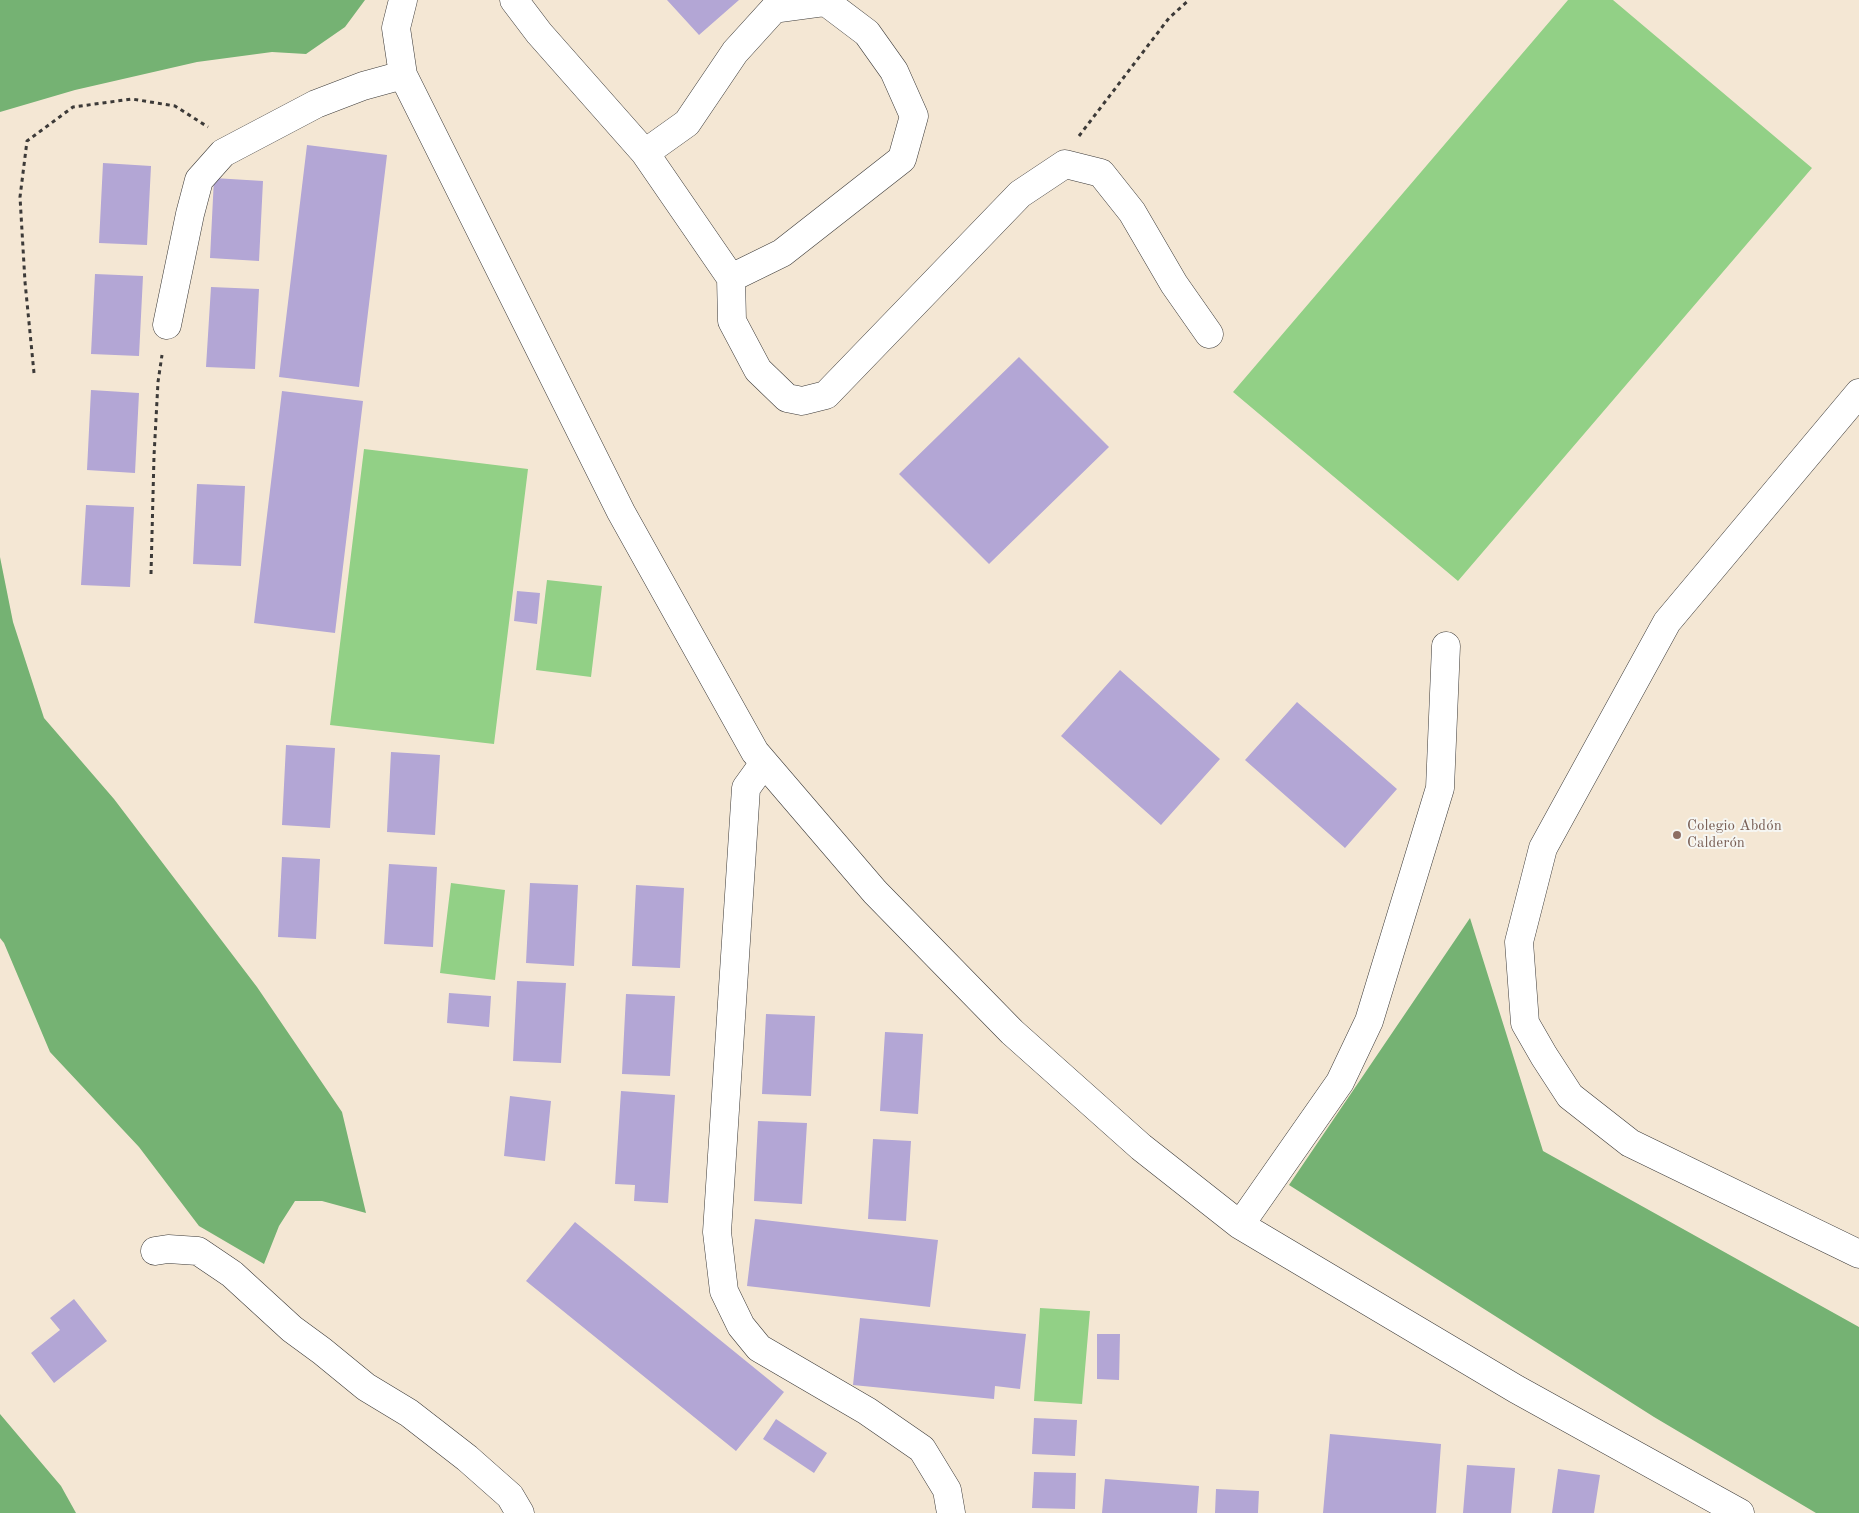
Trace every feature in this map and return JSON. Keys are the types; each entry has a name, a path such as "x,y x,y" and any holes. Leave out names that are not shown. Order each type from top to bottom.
{"street":[{"path":"403,0 396,28 403,75 621,512 754,752 875,892 1012,1032 1141,1147 1240,1225 1516,1388 1740,1513"},
{"path":"514,0 539,33 645,153 731,278 732,321 758,370 787,398 802,401 826,395 1020,194 1065,164 1102,173 1132,212 1174,284 1209,334"},
{"path":"645,153 686,123 735,52 774,9 826,2 866,33 894,71 914,116 902,159 782,253 731,278"},
{"path":"167,325 199,180 223,153 316,104 363,86 403,75"},
{"path":"1859,393 1666,622 1542,848 1519,942 1525,1023 1570,1096 1630,1143 1859,1254"},
{"path":"1240,1225 1340,1082 1369,1021 1440,788 1446,646"},
{"path":"764,763 746,788 717,1232 724,1291 742,1326 759,1348 866,1411 922,1449 947,1490 951,1513"},
{"path":"155,1251 168,1249 198,1251 232,1274 292,1329 366,1387 409,1413 467,1458 510,1496 520,1513"}],"path":[{"path":"1065,164 1079,136 1170,18 1189,0"},
{"path":"34,373 25,282 20,198 27,141 72,107 132,99 175,106 214,130 223,153"},
{"path":"151,574 158,382 167,325"}],"green space":[{"path":"0,0 365,0 345,27 306,54 272,52 197,62 75,90 0,112"},
{"path":"1568,0 1613,0 1812,168 1458,581 1233,392"},
{"path":"364,449 528,469 494,744 330,725"},
{"path":"0,557 13,622 44,718 114,799 257,987 342,1112 366,1213 322,1201 295,1201 279,1226 264,1264 199,1226 139,1147 50,1052 4,943 0,938"},
{"path":"547,580 602,586 591,677 536,670"},
{"path":"451,883 505,890 495,980 440,973"},
{"path":"1470,918 1543,1151 1859,1327 1859,1513 1816,1513 1654,1417 1289,1185"},
{"path":"1040,1308 1090,1311 1082,1404 1034,1401"},
{"path":"0,1414 61,1486 76,1513 0,1513"}],"building":[{"path":"667,0 739,0 699,35"},
{"path":"307,145 387,155 359,387 279,377"},
{"path":"103,163 151,166 147,245 99,243"},
{"path":"214,178 263,181 259,261 210,258"},
{"path":"95,274 143,276 139,356 91,354"},
{"path":"211,287 259,289 255,369 206,367"},
{"path":"1019,357 1109,447 989,564 899,474"},
{"path":"91,390 139,393 135,473 87,470"},
{"path":"282,391 363,401 335,633 254,623"},
{"path":"197,484 245,486 241,566 193,564"},
{"path":"86,505 134,507 130,587 81,585"},
{"path":"517,591 540,593 537,624 514,621"},
{"path":"1120,670 1220,759 1161,825 1061,736"},
{"path":"1297,702 1397,789 1345,848 1245,760"},
{"path":"286,745 335,748 330,828 282,825"},
{"path":"391,752 440,755 435,835 387,832"},
{"path":"282,857 320,859 316,939 278,937"},
{"path":"389,864 437,867 433,947 384,944"},
{"path":"530,883 578,885 574,966 526,963"},
{"path":"636,885 684,888 680,968 632,966"},
{"path":"517,981 566,983 561,1063 513,1061"},
{"path":"449,993 491,996 489,1027 447,1023"},
{"path":"626,994 675,996 670,1076 622,1074"},
{"path":"766,1014 815,1016 811,1096 762,1094"},
{"path":"885,1032 923,1034 918,1114 880,1111"},
{"path":"621,1091 675,1095 668,1203 634,1201 635,1185 615,1184"},
{"path":"510,1096 551,1101 545,1161 504,1156"},
{"path":"758,1121 807,1123 802,1204 754,1201"},
{"path":"873,1139 911,1141 906,1221 868,1219"},
{"path":"755,1219 938,1240 930,1307 747,1286"},
{"path":"575,1222 784,1392 736,1451 526,1281"},
{"path":"74,1299 107,1341 54,1383 31,1353 60,1330 50,1318"},
{"path":"860,1318 1026,1334 1020,1389 995,1386 994,1399 853,1385"},
{"path":"1097,1334 1120,1334 1119,1380 1097,1379"},
{"path":"1034,1418 1077,1420 1075,1456 1032,1454"},
{"path":"776,1419 827,1453 814,1473 763,1439"},
{"path":"1330,1434 1441,1444 1436,1513 1323,1513"},
{"path":"1467,1465 1515,1468 1511,1513 1463,1513"},
{"path":"1558,1469 1600,1475 1594,1513 1552,1513"},
{"path":"1034,1472 1076,1473 1075,1509 1032,1508"},
{"path":"1105,1479 1199,1486 1197,1513 1102,1513"},
{"path":"1216,1489 1259,1491 1258,1513 1215,1513"}],"place":[{"name":"Colegio Abdón Calderón","path":"1677,835"}]}
